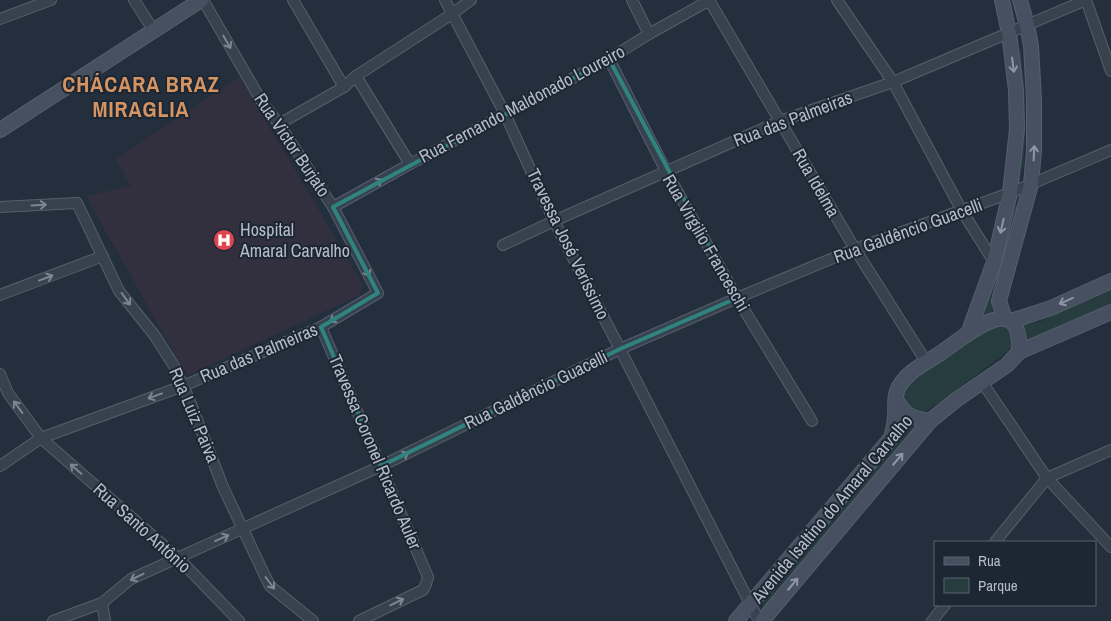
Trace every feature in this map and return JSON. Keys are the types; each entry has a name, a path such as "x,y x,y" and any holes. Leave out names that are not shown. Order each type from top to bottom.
{"main road":[{"path":"0,130 202,0"},
{"path":"968,334 994,262 1010,193 1017,129 1016,90 1009,33 1002,0"},
{"path":"1019,352 1020,340 1017,330 1008,320 999,301 1031,184 1034,151 1031,46 1020,0"},
{"name":"Avenida Isaltino do Amaral Carvalho","path":"736,621 891,438 895,420 896,394 909,374 982,324 996,319 1008,320 1051,308 1111,281"},
{"name":"Avenida Isaltino do Amaral Carvalho","path":"760,621 930,420 1007,364 1019,352 1111,312"},
{"path":"896,400 904,412 916,419 930,420"}],"street":[{"path":"0,19 51,0"},
{"path":"134,0 154,31"},
{"name":"Rua Victor Burjato","path":"202,0 262,102 279,124 333,207 378,293"},
{"path":"293,0 344,87"},
{"name":"Travessa José Veríssimo","path":"445,0 505,114 554,221 760,621"},
{"path":"279,124 344,87 356,76 472,0"},
{"path":"632,0 649,34"},
{"name":"Rua Fernando Maldonado Loureiro","path":"333,207 410,164 609,59 709,0"},
{"name":"Rua Idelma","path":"709,0 855,250 927,363"},
{"path":"837,0 894,82 962,211 994,262"},
{"path":"1086,0 1111,71"},
{"name":"Rua das Palmeiras","path":"503,245 780,121 894,82 1086,0"},
{"name":"Rua Virgilio Franceschi","path":"609,59 666,171 737,298 812,421"},
{"path":"356,76 410,164"},
{"name":"Rua Galdêncio Guacelli","path":"53,621 102,603 131,579 381,466 620,349 737,298 855,250 1010,193 1111,150"},
{"name":"Rua Luiz Paiva","path":"0,207 77,203 119,291 155,336 174,366 223,487 270,586 313,621"},
{"path":"0,295 103,256"},
{"name":"Rua das Palmeiras","path":"0,466 41,438 183,386 321,327 378,293"},
{"name":"Travessa Coronel Ricardo Auler","path":"321,327 428,577 423,590 359,621"},
{"name":"Rua Santo Antônio","path":"0,374 8,393 41,438 178,558 239,621"},
{"path":"982,382 1047,478 1111,548"},
{"path":"996,541 1047,478 1111,450"},
{"path":"102,603 105,621"},
{"path":"932,621 944,606"}],"highlighted area":[{"path":"609,59 737,298 620,349 381,466 321,327 378,293 333,207"}],"shaded area":[{"name":"Hospital Amaral Carvalho","path":"240,77 363,285 359,295 187,376 86,196 131,186 115,159"}],"green space":[{"path":"1021,49 1025,123 1023,168 1021,169 1018,167 1016,50"},
{"path":"1014,206 1018,208 1001,276 992,301 995,315 977,323"},
{"path":"1111,289 1111,304 1024,344 1021,324 1039,322"},
{"path":"993,324 1007,326 1011,331 1012,346 1006,353 933,407 923,412 912,411 903,399 904,390 907,386"},
{"path":"899,421 910,427 919,428 766,606 761,606 891,449 896,440"}],"place":[{"name":"Hospital Amaral Carvalho","path":"224,240"}],"district":[{"name":"CHÁCARA BRAZ MIRAGLIA","path":"141,96"}]}
